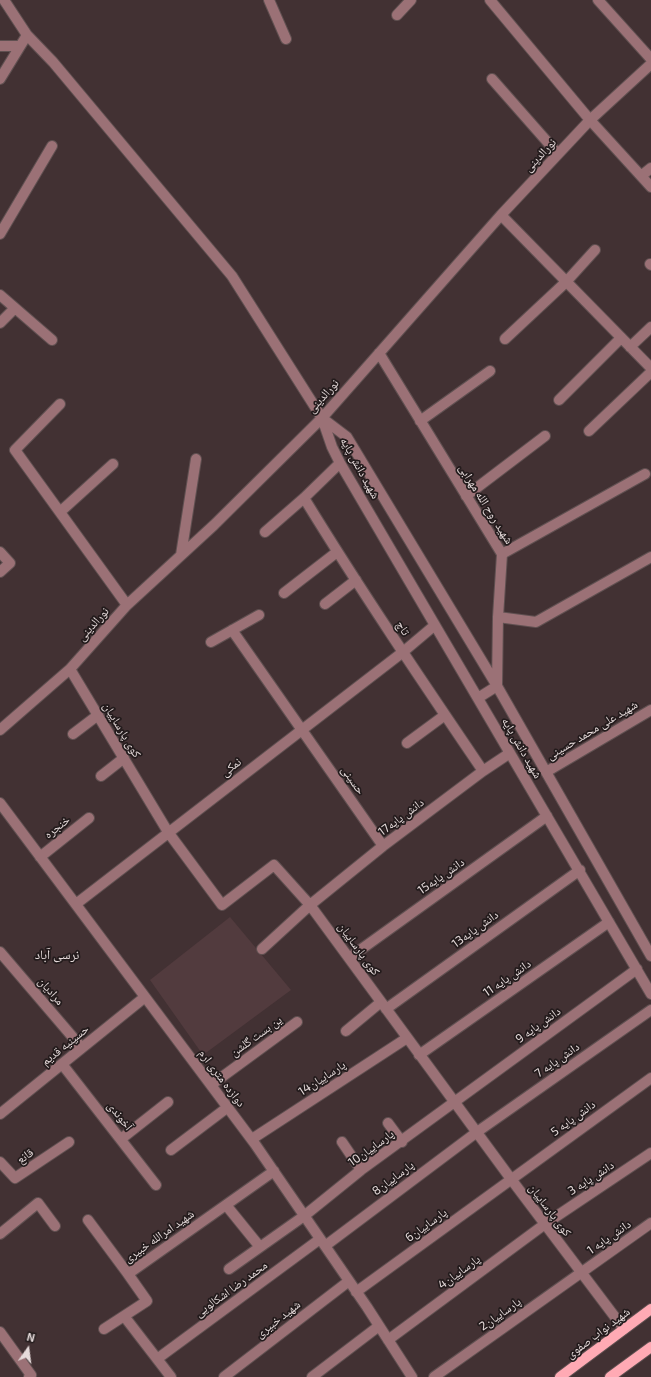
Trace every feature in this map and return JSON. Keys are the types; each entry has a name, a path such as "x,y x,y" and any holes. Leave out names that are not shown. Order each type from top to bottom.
{"main road":[{"name":"شهید نواب صفوی","path":"560,1377 651,1309"},
{"path":"610,1377 651,1347"}],"street":[{"path":"4,0 27,35 53,62 232,276 322,418"},
{"path":"269,0 286,39"},
{"path":"397,16 411,0"},
{"path":"490,0 590,120 651,187"},
{"path":"598,0 651,59"},
{"path":"0,79 27,35"},
{"path":"0,46 20,46"},
{"name":"نورالدینی","path":"0,730 70,669 127,605 214,525 322,418 558,154 590,120 651,64"},
{"path":"492,79 558,154"},
{"path":"0,234 52,146"},
{"path":"641,176 651,168"},
{"path":"501,216 651,368"},
{"path":"505,339 566,282 595,250"},
{"path":"0,295 52,340"},
{"path":"0,323 15,308"},
{"path":"630,347 651,327"},
{"path":"559,400 622,338"},
{"name":"شهید روح الله مهرابی","path":"379,353 502,554 498,618 497,686"},
{"path":"420,421 490,371"},
{"path":"589,431 651,372"},
{"path":"60,404 15,450 127,605"},
{"name":"شهید دانش پایه","path":"322,418 332,447 340,463 580,870 651,994"},
{"name":"شهید دانش پایه","path":"322,418 347,437 497,686 546,772 647,940 651,956"},
{"path":"466,496 545,436"},
{"path":"181,555 196,459"},
{"path":"265,532 304,498 340,463"},
{"path":"60,512 113,464"},
{"path":"502,554 645,474"},
{"name":"تاچ","path":"304,498 337,552 483,771"},
{"path":"0,552 10,563 0,572"},
{"path":"284,593 337,552"},
{"path":"498,618 536,622 651,557"},
{"path":"325,604 356,580"},
{"path":"211,642 259,615"},
{"name":"نمکی","path":"76,904 403,652 435,625"},
{"name":"حسینی","path":"232,630 384,846"},
{"name":"کوی پارساییان","path":"70,669 168,832 222,905 274,866 310,905 419,1055 624,1329"},
{"path":"478,698 497,686"},
{"name":"شهید علی محمد حسینی","path":"546,772 651,710"},
{"path":"73,734 98,715"},
{"path":"407,743 445,715"},
{"name":"دانش پایه17","path":"262,949 310,905 384,846 483,771 510,753"},
{"path":"101,776 124,758"},
{"name":"دوازده متری ارم","path":"0,803 252,1139 349,1281 411,1377"},
{"name":"دانش پایه15","path":"349,958 547,816"},
{"name":"خنجره","path":"40,857 89,818"},
{"name":"دانش پایه13","path":"346,1031 580,870"},
{"name":"دانش پایه 11","path":"419,1055 609,922"},
{"name":"مرادیان","path":"0,952 82,1048"},
{"name":"دانش پایه 9","path":"455,1102 637,969"},
{"name":"حسینیه قدیم","path":"0,1114 145,997"},
{"name":"دانش پایه 7","path":"477,1132 651,1010"},
{"name":"ین بست گلشن","path":"211,1085 296,1022"},
{"name":"پارساییان14","path":"252,1139 407,1038"},
{"name":"آخوندی","path":"62,1064 156,1185"},
{"name":"دانش پایه 5","path":"511,1179 651,1078"},
{"path":"121,1139 168,1102"},
{"name":"پارساییان10","path":"229,1269 304,1216 362,1170 455,1102"},
{"path":"171,1150 228,1107"},
{"path":"388,1123 402,1142"},
{"name":"پارساییان8","path":"322,1243 477,1132"},
{"name":"قانع","path":"0,1162 15,1178 69,1142"},
{"path":"342,1142 362,1170"},
{"name":"دانش پایه 3","path":"545,1224 651,1153"},
{"name":"شهید امرالله خبیری","path":"104,1329 147,1301 128,1274 274,1171"},
{"name":"پارساییان6","path":"356,1292 511,1179"},
{"path":"0,1234 38,1203 55,1226"},
{"path":"226,1205 260,1247"},
{"path":"88,1220 128,1274"},
{"name":"دانش پایه 1","path":"581,1272 651,1223"},
{"name":"پارساییان4","path":"388,1340 545,1224"},
{"name":"محمد رضا اشکالویی","path":"157,1359 322,1243"},
{"name":"پارساییان2","path":"434,1377 581,1272"},
{"name":"شهید خبیری","path":"224,1377 349,1281"},
{"path":"124,1316 170,1377"},
{"path":"312,1377 379,1326"},
{"path":"0,1332 30,1376"}],"shaded area":[{"path":"230,917 291,990 203,1055 150,980"}],"district":[{"name":"نرسی آباد","path":"57,955"}]}
